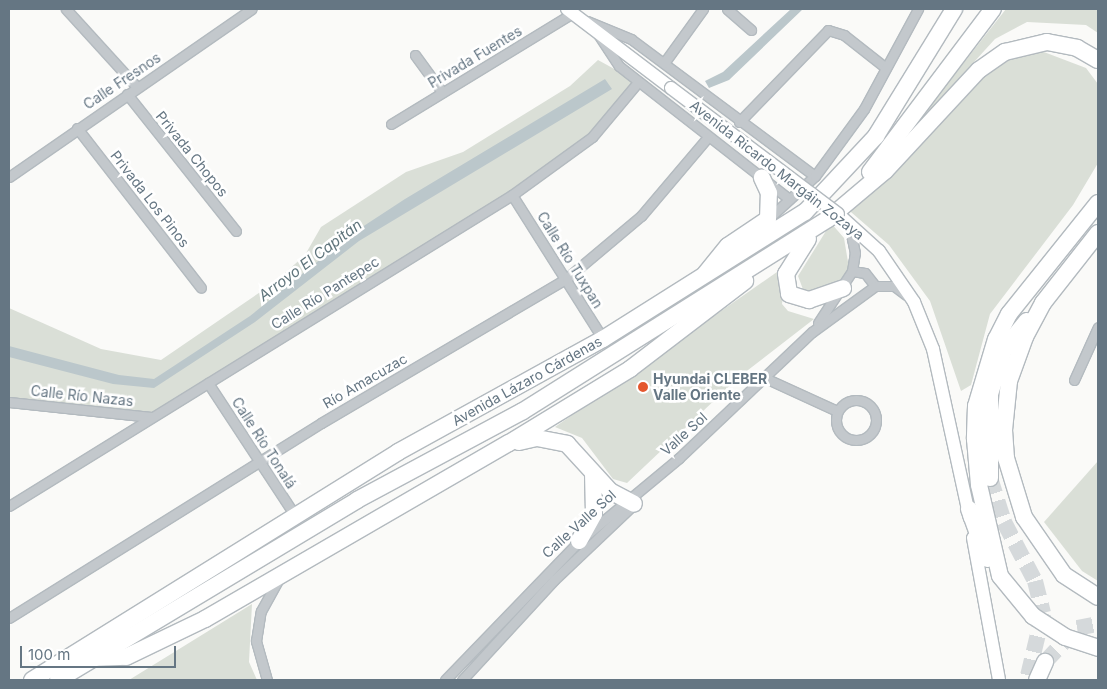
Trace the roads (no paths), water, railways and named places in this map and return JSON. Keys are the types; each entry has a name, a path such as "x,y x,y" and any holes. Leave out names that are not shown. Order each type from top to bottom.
{"highway":[{"name":"Avenida Lázaro Cárdenas","path":"32,680 398,452 603,340 805,212 835,184 876,136 954,9"},
{"path":"838,218 993,9"},
{"path":"843,288 808,300 789,294 785,285 796,252 838,218 908,148 979,70 1005,52 1047,42 1077,48 1098,60"},
{"path":"702,279 728,246 768,219 769,193 762,178"},
{"path":"1000,576 976,462 976,406 984,372 1010,314 1098,203"},
{"name":"Avenida Lázaro Cárdenas","path":"58,680 357,500 523,411 761,263 838,218"},
{"path":"990,478 988,414 996,372 1004,349 1098,233"},
{"path":"1068,270 1098,245"},
{"path":"92,658 126,657 280,575 509,443 692,325 729,297 761,263"},
{"path":"1043,303 1009,380 1006,458 1024,517 1047,555 1064,575 1098,597"},
{"path":"509,443 537,438 567,444 632,499"},
{"path":"579,540 597,500 591,466"},
{"path":"969,509 988,561 1033,616 1065,637 1098,648"},
{"path":"1037,680 1045,662"}],"street":[{"path":"66,9 137,87"},
{"path":"664,64 703,9"},
{"path":"727,9 751,30"},
{"path":"768,219 815,176 864,109 918,9"},
{"name":"Calle Fresnos","path":"9,177 245,10"},
{"path":"574,14 631,39 739,122 815,176"},
{"name":"Avenida Ricardo Margáin Zozaya","path":"574,14 838,218 879,252 914,302 933,349 969,509 999,680"},
{"name":"Privada Fuentes","path":"391,124 574,14"},
{"path":"739,122 828,30 844,35 886,68"},
{"name":"Avenida Ricardo Margáin Zozaya","path":"596,31 611,58 638,82 788,199"},
{"path":"415,55 442,92"},
{"name":"Calle Río Pantepec","path":"9,506 512,195 592,137 638,82"},
{"name":"Privada Chopos","path":"127,94 236,231"},
{"name":"Privada Los Pinos","path":"77,128 201,288"},
{"name":"Río Amacuzac","path":"9,618 260,462 567,278 641,216 708,137"},
{"name":"Calle Río Tuxpan","path":"512,195 567,278 603,340"},
{"name":"Valle Sol","path":"812,332 843,288 852,271 855,252 838,218"},
{"path":"852,271 865,273 875,286 894,286 914,302"},
{"name":"Valle Sol","path":"632,499 765,378 812,332 875,286"},
{"path":"1074,380 1098,327"},
{"path":"765,378 837,411"},
{"name":"Calle Río Tonalá","path":"208,383 296,517"},
{"path":"850,401 862,401 875,414 874,427 866,437 848,439 836,424 837,411 850,401"},
{"name":"Calle Río Nazas","path":"9,402 151,417"},
{"name":"Calle Valle Sol","path":"445,680 579,540 632,499"},
{"name":"Calle Valle Sol","path":"462,680 632,499"},
{"path":"266,680 259,663 257,632 261,610 280,575"}],"tunnel":[{"path":"990,478 1004,522 1035,581 1043,613 1027,680"},
{"path":"1045,662 1077,628 1098,624"}],"place":[{"name":"Hyundai CLEBER Valle Oriente","path":"643,387"}],"water label":[{"name":"Arroyo El Capitán","path":"310,260"}]}
